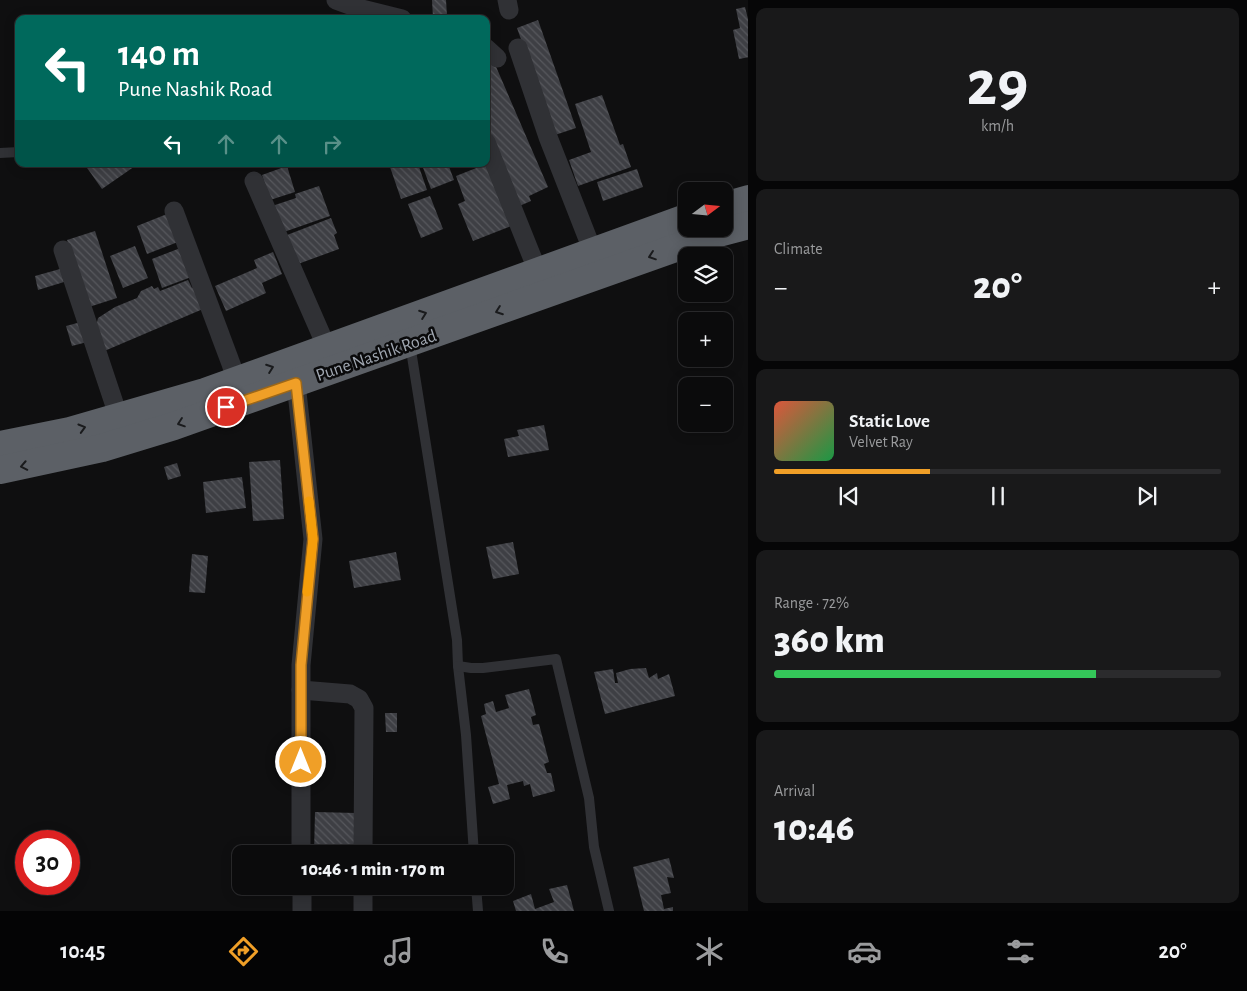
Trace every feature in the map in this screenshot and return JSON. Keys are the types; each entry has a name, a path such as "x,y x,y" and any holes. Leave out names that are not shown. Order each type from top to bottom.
{"highway":[{"path":"733,203 748,199"},
{"name":"Pune Nashik Road","path":"0,444 70,432 196,394 678,221"},
{"name":"Pune Nashik Road","path":"0,470 110,445 174,426 715,234 748,225"}],"street":[{"path":"336,0 358,13 373,15"},
{"path":"518,48 548,137 593,252"},
{"path":"490,152 538,272"},
{"path":"254,181 327,348"},
{"path":"174,211 237,380"},
{"path":"63,250 120,418"},
{"path":"296,383 313,539 303,640 301,690 301,845"},
{"path":"301,690 350,694 359,699 364,708 363,845"},
{"path":"302,895 302,911"},
{"path":"363,895 363,911"}],"lane":[{"path":"0,152 15,152"},
{"path":"410,343 457,640 473,845"},
{"path":"458,666 483,668 556,659 589,798 594,847 609,911"},
{"path":"477,895 478,911"}],"building":[{"path":"432,0 446,0 447,15 433,15"},
{"path":"745,7 748,19 748,57 739,59 733,30 740,28 736,9"},
{"path":"538,20 576,128 555,135 517,28"},
{"path":"494,62 548,187 529,196 531,201 517,207 490,145 490,64"},
{"path":"602,95 620,145 623,144 631,167 578,186 569,160 591,152 575,104"},
{"path":"490,165 514,225 473,241 458,204 465,201 456,176 479,167 490,167"},
{"path":"86,167 134,167 102,189"},
{"path":"287,167 295,192 270,200 262,175"},
{"path":"390,167 419,167 427,190 401,199"},
{"path":"423,167 449,167 454,180 431,189"},
{"path":"637,169 643,187 603,201 597,182"},
{"path":"319,186 330,216 281,233 272,206 296,198 295,194"},
{"path":"430,196 443,229 421,238 408,204"},
{"path":"167,214 178,242 147,254 137,226"},
{"path":"331,218 337,233 334,235 339,249 298,264 287,235"},
{"path":"95,231 117,298 89,307 67,240"},
{"path":"135,246 148,278 123,288 110,256"},
{"path":"183,247 194,276 162,288 152,259"},
{"path":"273,252 282,274 262,283 266,293 226,311 215,286 257,268 254,260"},
{"path":"60,269 64,282 38,290 35,276"},
{"path":"188,280 192,288 195,286 203,309 102,352 95,331 98,318 115,307 137,298 141,291 152,286 154,289 158,287 160,291"},
{"path":"81,322 87,342 72,346 66,326"},
{"path":"544,425 549,450 508,457 504,439 519,436 517,430"},
{"path":"280,460 284,519 253,521 249,462"},
{"path":"177,463 181,476 168,480 164,467"},
{"path":"242,477 246,508 206,513 203,482"},
{"path":"513,542 519,574 493,579 486,547"},
{"path":"396,552 401,580 354,588 349,561"},
{"path":"192,554 208,556 205,593 189,592"},
{"path":"646,668 649,678 657,673 658,679 669,674 675,696 605,714 594,672 613,669 615,683 618,683 616,673 630,669"},
{"path":"529,689 536,715 531,717 533,725 539,724 549,762 544,764 547,773 551,773 555,791 533,797 530,784 524,786 523,781 507,785 510,799 493,804 488,787 499,784 481,716 486,714 484,704 493,701 496,712 509,708 505,695"},
{"path":"385,713 397,713 397,732 386,732"},
{"path":"315,812 356,813 356,845 314,845"},
{"path":"669,858 674,878 667,877 671,893 661,895 664,909 673,907 673,911 644,911 633,867"},
{"path":"567,885 574,911 516,911 513,901 531,894 535,909 554,902 549,889"}],"slow traffic":[{"path":"307,592 313,539 309,501"}],"route":[{"path":"226,407 296,383 313,539 301,665 301,762"}]}
